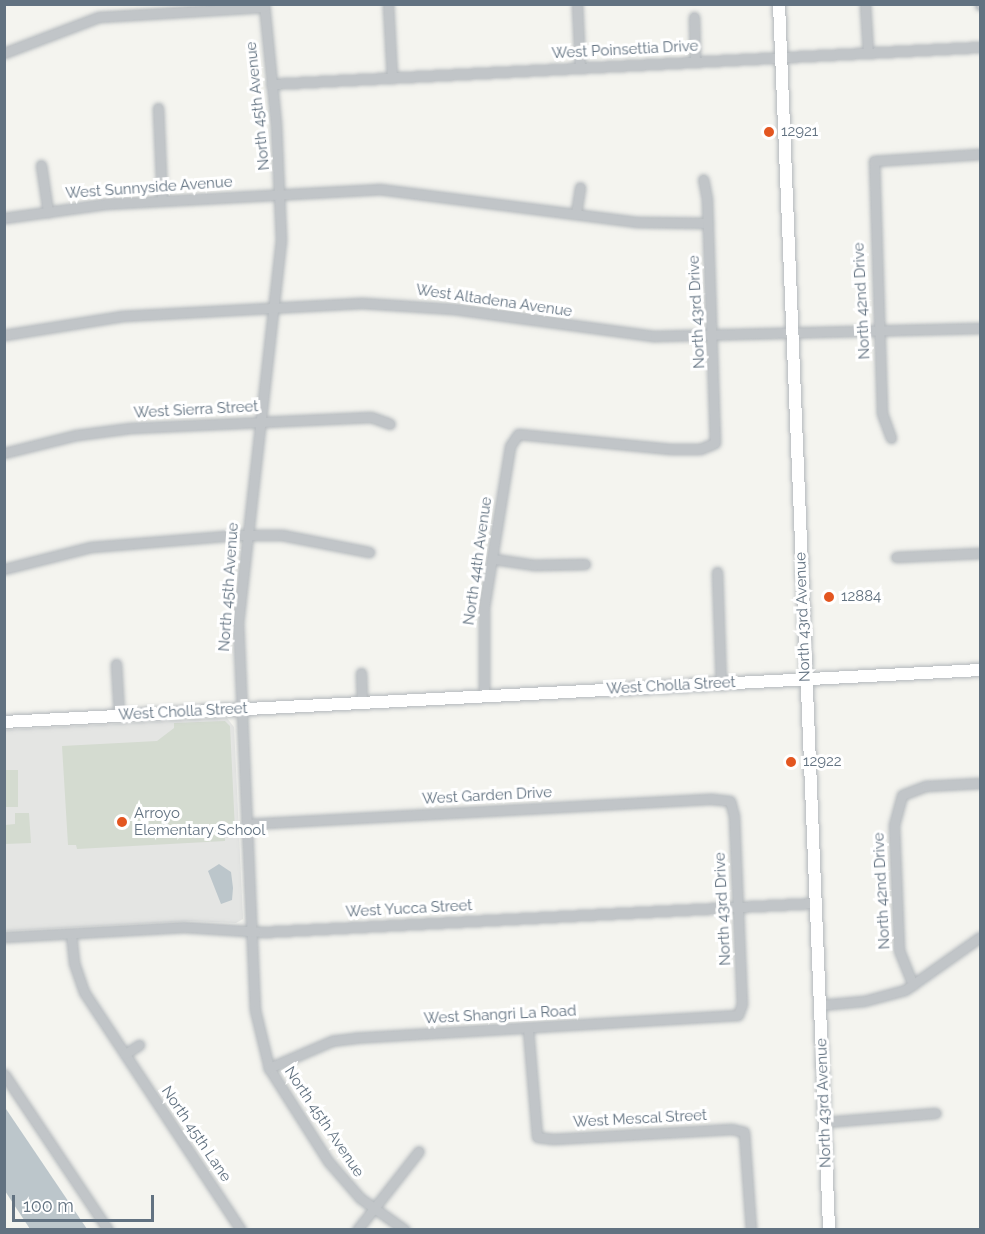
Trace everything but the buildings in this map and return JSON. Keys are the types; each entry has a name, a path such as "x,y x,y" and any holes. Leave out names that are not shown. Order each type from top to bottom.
{"main road":[{"name":"North 43rd Avenue","path":"779,4 829,1230"},
{"name":"West Cholla Street","path":"4,722 981,670"}],"street":[{"path":"388,4 392,78"},
{"path":"577,4 580,67"},
{"path":"866,4 868,53"},
{"path":"4,53 89,20 154,8 264,6"},
{"name":"North 45th Avenue","path":"264,6 280,195 281,240 238,622 240,709 255,1010 269,1068 328,1161 345,1184 373,1209 405,1230"},
{"path":"694,17 695,62"},
{"name":"West Poinsettia Drive","path":"271,84 981,47"},
{"path":"158,108 162,200"},
{"name":"North 42nd Drive","path":"891,438 882,413 874,161 981,154"},
{"name":"West Sunnyside Avenue","path":"41,165 48,212"},
{"name":"North 43rd Drive","path":"518,434 660,448 700,449 716,443 708,223 703,179"},
{"path":"576,213 580,188"},
{"name":"West Sunnyside Avenue","path":"4,218 162,200 380,189 636,222 708,223"},
{"name":"West Altadena Avenue","path":"4,335 122,316 411,304 623,334 713,336 792,333 879,334 981,328"},
{"name":"West Sierra Street","path":"4,453 107,431 371,417 390,424"},
{"name":"North 44th Avenue","path":"484,695 484,607 494,559 510,446 518,434"},
{"path":"4,569 64,553 129,542 247,535 282,535 369,552"},
{"path":"896,557 981,553"},
{"path":"494,559 534,565 585,564"},
{"path":"717,572 721,684"},
{"path":"116,664 119,715"},
{"path":"361,673 362,702"},
{"name":"North 42nd Drive","path":"913,985 899,950 894,825 902,795 926,786 981,783"},
{"name":"North 43rd Drive","path":"730,801 742,1004 738,1015"},
{"name":"West Garden Drive","path":"246,824 730,801"},
{"name":"West Yucca Street","path":"4,937 209,927 252,931 815,903"},
{"name":"North 45th Lane","path":"71,933 74,963 84,992 241,1230"},
{"path":"820,1005 864,1001 913,985 981,937"},
{"name":"West Shangri La Road","path":"269,1068 332,1041 738,1015"},
{"name":"West Mescal Street","path":"528,1029 537,1137 732,1129 744,1132 751,1230"},
{"path":"125,1054 139,1046"},
{"path":"4,1074 108,1230"},
{"path":"825,1122 936,1113"},
{"path":"357,1230 419,1151"}],"shaded area":[{"name":"Arroyo Elementary School","path":"227,718 234,727 243,919 236,923 191,921 5,931 5,730"},
{"path":"225,721 230,726 235,830 225,830 225,841 77,849 76,845 68,845 62,746 157,741 174,728 174,723"},
{"path":"5,770 18,770 18,807 5,807"},
{"path":"15,813 29,813 31,843 5,844 5,825 15,824"},
{"path":"219,864 231,872 233,888 232,900 221,904 208,871"},
{"path":"4,1106 87,1229 30,1229 5,1191"}],"place":[{"name":"12921","path":"769,132"},
{"name":"12884","path":"829,597"},
{"name":"12922","path":"791,762"},
{"name":"Arroyo Elementary School","path":"122,822"}]}
